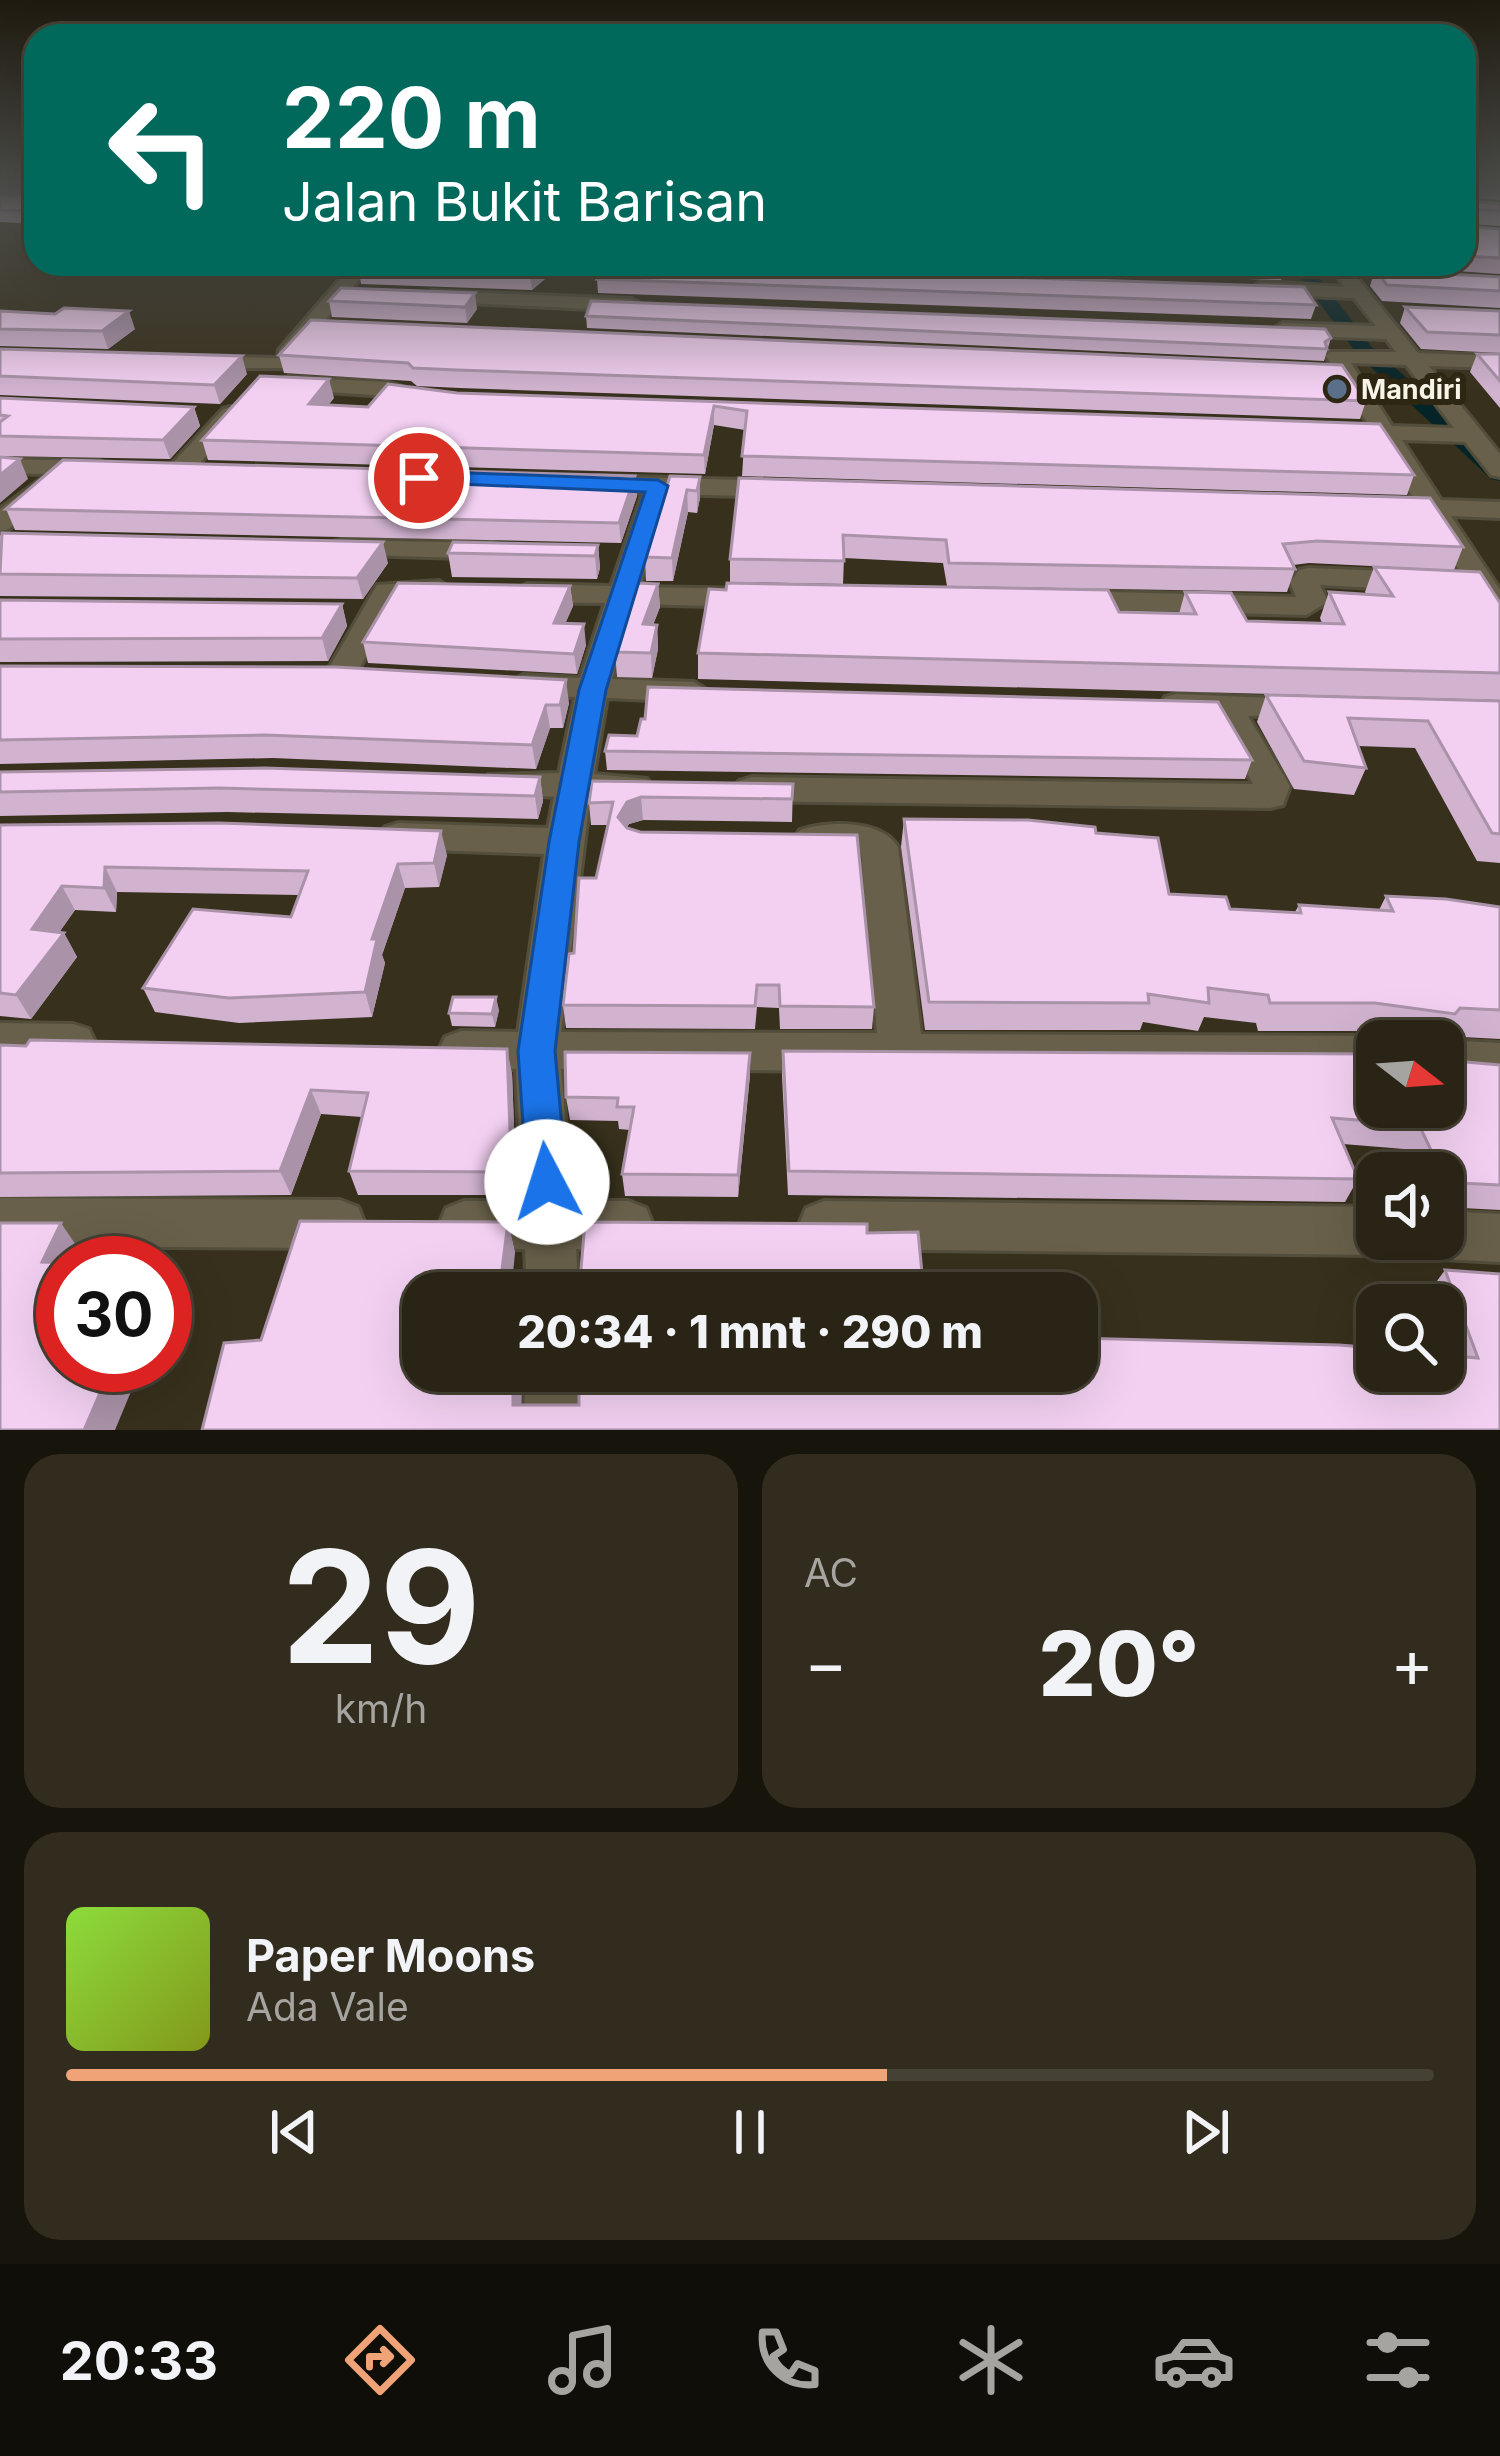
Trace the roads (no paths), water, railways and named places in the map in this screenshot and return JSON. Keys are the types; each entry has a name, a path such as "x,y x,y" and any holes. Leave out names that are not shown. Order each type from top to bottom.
{"street":[{"path":"0,466 169,469 322,327 356,276"},
{"path":"1284,276 1296,289"},
{"path":"1244,288 1296,289 1366,299"},
{"path":"402,296 663,307"},
{"path":"1336,358 1366,299"},
{"path":"1366,299 1400,358 1500,470"},
{"path":"1255,328 1336,358 1500,362"},
{"path":"1336,358 1441,508 1500,613"},
{"path":"184,362 277,364"},
{"path":"235,403 387,388 414,398 460,400"},
{"path":"1319,431 1388,434 1500,425"},
{"path":"0,523 64,467"},
{"path":"562,483 823,490"},
{"path":"552,1272 537,1051 564,842 592,690 620,596 622,555 658,486"},
{"path":"1359,505 1500,510"},
{"path":"304,548 515,552"},
{"path":"1048,599 1306,606 1313,602 1304,582 1309,576 1482,585"},
{"path":"386,677 330,675 363,613 390,590 776,598"},
{"path":"501,684 733,694"},
{"path":"1154,704 1340,708"},
{"path":"716,788 1270,796 1272,786 1226,704"},
{"path":"475,782 668,788"},
{"path":"363,834 564,842"},
{"path":"776,839 865,840 879,848 901,1050"},
{"path":"0,1041 119,1043"},
{"path":"421,1049 1356,1055"},
{"path":"1464,1060 1500,1062"},
{"path":"0,1222 666,1225"},
{"path":"781,1225 1356,1231"},
{"path":"1464,1236 1500,1238"},
{"path":"553,1392 553,1430"}],"waterway":[{"path":"1309,276 1364,350 1500,474"}],"place":[{"name":"Mandiri","path":"1337,389"}]}
